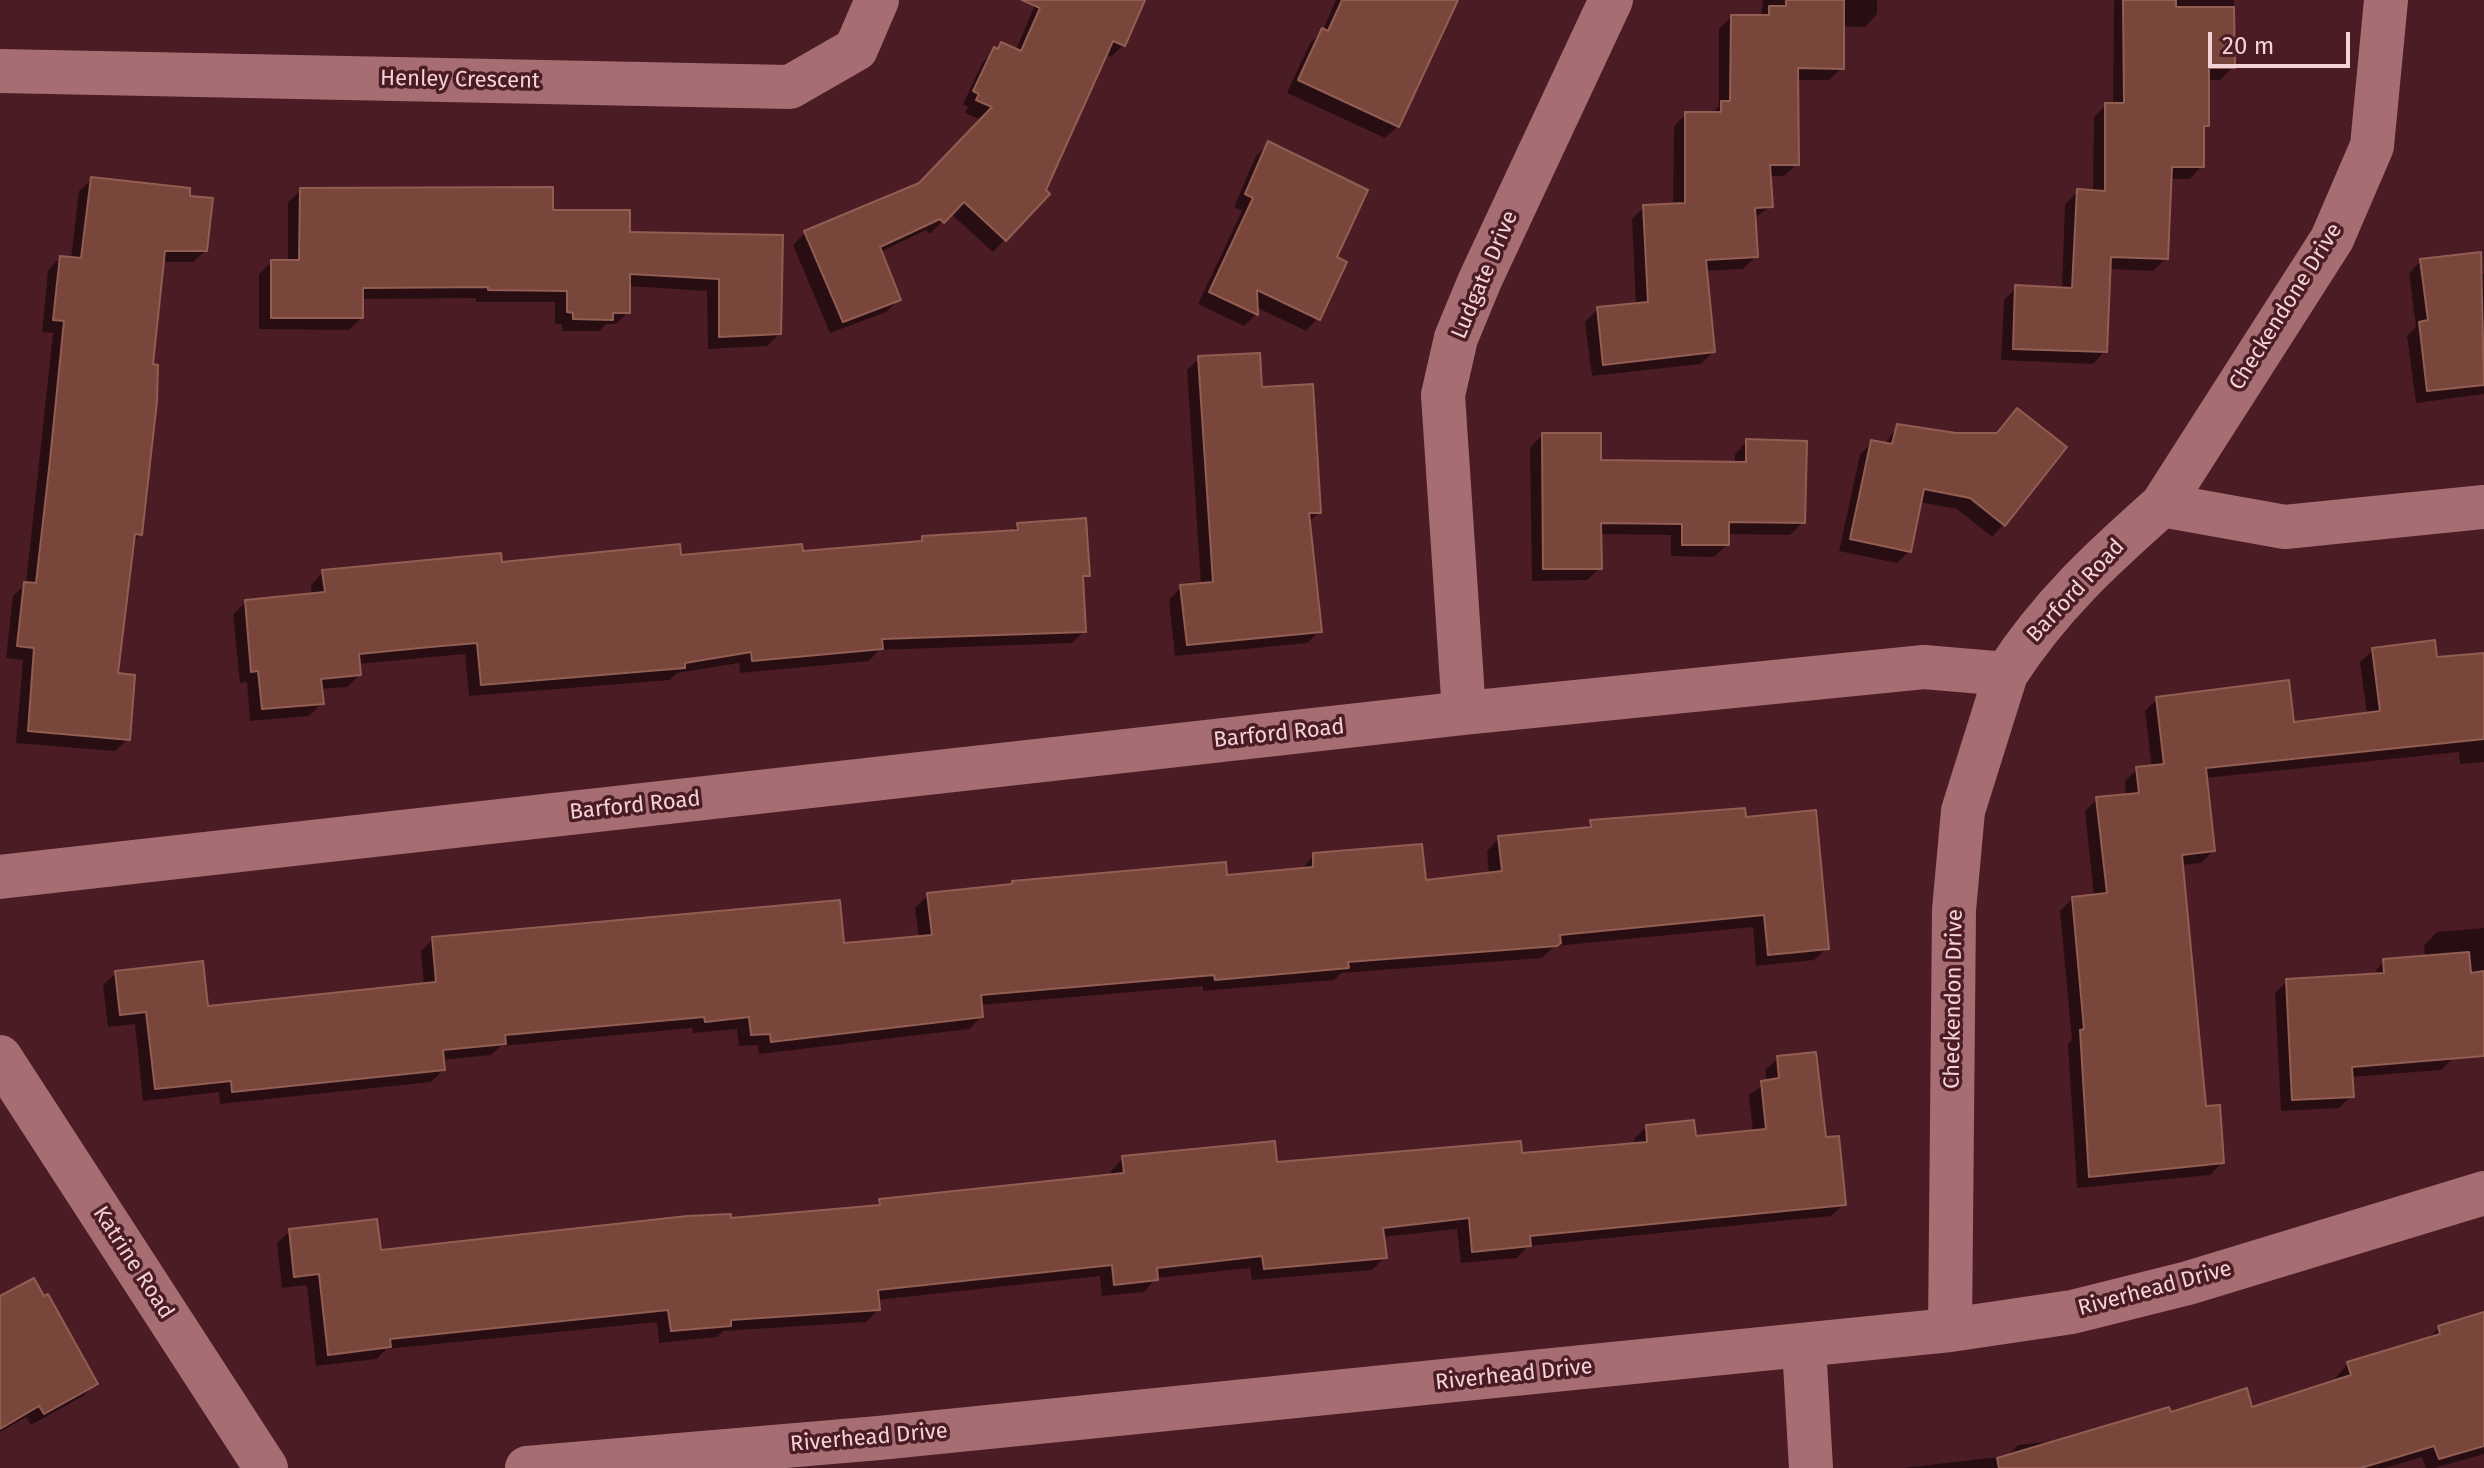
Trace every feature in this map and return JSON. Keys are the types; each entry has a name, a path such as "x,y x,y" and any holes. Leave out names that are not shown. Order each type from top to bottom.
{"street":[{"name":"Henley Crescent","path":"0,71 790,87 856,49 877,0"},
{"name":"Ludgate Drive","path":"1464,713 1443,395 1456,338 1480,280 1611,0"},
{"name":"Checkendone Drive","path":"2162,505 2332,239 2372,146 2386,0"},
{"name":"Barford Road","path":"0,877 1464,713 1924,667 2006,674 2037,626 2096,565 2162,505"},
{"path":"2162,505 2285,527 2484,507"},
{"name":"Checkendon Drive","path":"1950,1330 1954,910 1963,811 2006,674"},
{"name":"Katrine Road","path":"0,1057 266,1468"},
{"name":"Riverhead Drive","path":"527,1468 879,1438 1950,1330 2072,1312 2188,1283 2484,1193"},
{"path":"1804,1346 1811,1468"}],"building":[{"path":"1022,0 1145,0 1125,46 1113,41 1046,190 1050,194 1006,241 964,202 944,223 940,219 880,247 901,300 843,322 804,231 919,183 992,107 976,100 979,94 973,91 994,47 998,49 1001,42 1021,51 1040,8"},
{"path":"1342,0 1458,0 1399,127 1298,80 1322,28 1328,31"},
{"path":"1786,0 1844,0 1844,69 1798,68 1799,165 1770,165 1773,207 1755,208 1758,257 1706,260 1715,352 1603,365 1597,307 1648,302 1643,205 1685,203 1685,112 1721,112 1721,101 1730,101 1731,15 1769,15 1769,6 1786,6"},
{"path":"2123,0 2176,0 2176,7 2234,7 2235,68 2209,68 2209,126 2204,126 2204,167 2172,167 2168,259 2111,257 2107,352 2013,349 2015,285 2072,288 2077,189 2105,191 2105,103 2124,103"},
{"path":"1268,141 1368,190 1337,257 1347,262 1320,320 1257,290 1258,315 1209,292 1253,198 1245,194"},
{"path":"91,177 190,188 190,196 213,198 207,251 165,251 153,364 158,365 157,401 142,535 135,534 118,673 135,675 130,740 28,731 34,648 17,646 24,582 36,583 50,460 64,321 53,320 60,256 81,258"},
{"path":"553,187 553,210 630,210 630,232 783,235 781,334 719,337 719,279 630,274 630,313 613,313 613,320 573,319 573,313 567,312 567,291 488,290 488,287 363,288 363,318 271,318 271,260 299,260 300,188"},
{"path":"2481,252 2484,385 2427,391 2419,322 2428,320 2420,259"},
{"path":"1260,353 1262,387 1313,384 1321,513 1309,513 1322,632 1187,645 1180,585 1213,582 1198,356"},
{"path":"2017,408 2067,447 2005,526 1970,498 1924,489 1911,552 1850,539 1871,440 1892,444 1897,424 1956,433 1997,433"},
{"path":"1542,433 1601,433 1601,460 1746,462 1746,439 1807,441 1805,523 1729,522 1729,545 1682,545 1682,524 1601,523 1602,569 1543,569"},
{"path":"1086,518 1090,576 1083,576 1086,632 882,639 883,649 752,661 751,652 685,663 685,668 481,685 477,643 430,647 359,654 361,675 321,679 324,704 262,709 258,671 251,672 245,600 325,592 322,570 501,553 502,562 680,544 681,555 802,544 803,551 922,541 922,536 1018,530 1017,523"},
{"path":"2435,640 2437,657 2484,653 2484,739 2206,768 2215,851 2182,855 2206,1106 2220,1105 2224,1163 2089,1177 2080,1030 2084,1029 2072,897 2107,893 2096,797 2139,793 2136,767 2164,764 2156,697 2289,680 2294,722 2380,711 2372,648"},
{"path":"1745,808 1746,817 1816,810 1829,949 1768,955 1764,915 1560,935 1561,943 1557,946 1348,962 1349,968 1215,980 1214,975 981,995 983,1017 771,1042 770,1034 751,1035 749,1017 705,1022 704,1017 505,1035 506,1044 443,1050 445,1070 232,1092 231,1081 155,1089 146,1012 120,1015 115,971 203,961 208,1006 436,982 432,937 840,900 844,943 932,935 927,893 1012,884 1012,881 1226,862 1227,875 1313,867 1313,853 1422,844 1426,880 1502,871 1498,836 1591,827 1590,820"},
{"path":"2469,952 2471,973 2484,971 2484,1056 2352,1067 2354,1097 2292,1100 2286,979 2384,973 2383,959"},
{"path":"1816,1052 1826,1137 1839,1136 1846,1205 1530,1236 1531,1246 1472,1252 1469,1218 1383,1228 1387,1258 1264,1269 1262,1256 1157,1268 1158,1280 1114,1285 1112,1265 878,1290 880,1310 731,1320 731,1326 671,1331 668,1310 390,1339 391,1347 328,1355 319,1274 294,1277 289,1229 377,1219 381,1250 687,1216 731,1214 731,1218 880,1205 879,1199 1124,1173 1122,1156 1275,1141 1277,1162 1521,1141 1522,1153 1647,1142 1646,1125 1694,1120 1696,1136 1766,1129 1761,1081 1779,1078 1777,1056"},
{"path":"34,1278 44,1296 48,1294 98,1384 44,1414 39,1406 0,1429 0,1296"},
{"path":"2484,1312 2484,1446 2439,1459 2434,1446 2361,1468 1999,1468 1997,1458 2169,1407 2171,1412 2247,1388 2252,1407 2351,1375 2347,1362 2440,1334 2438,1326"}]}
